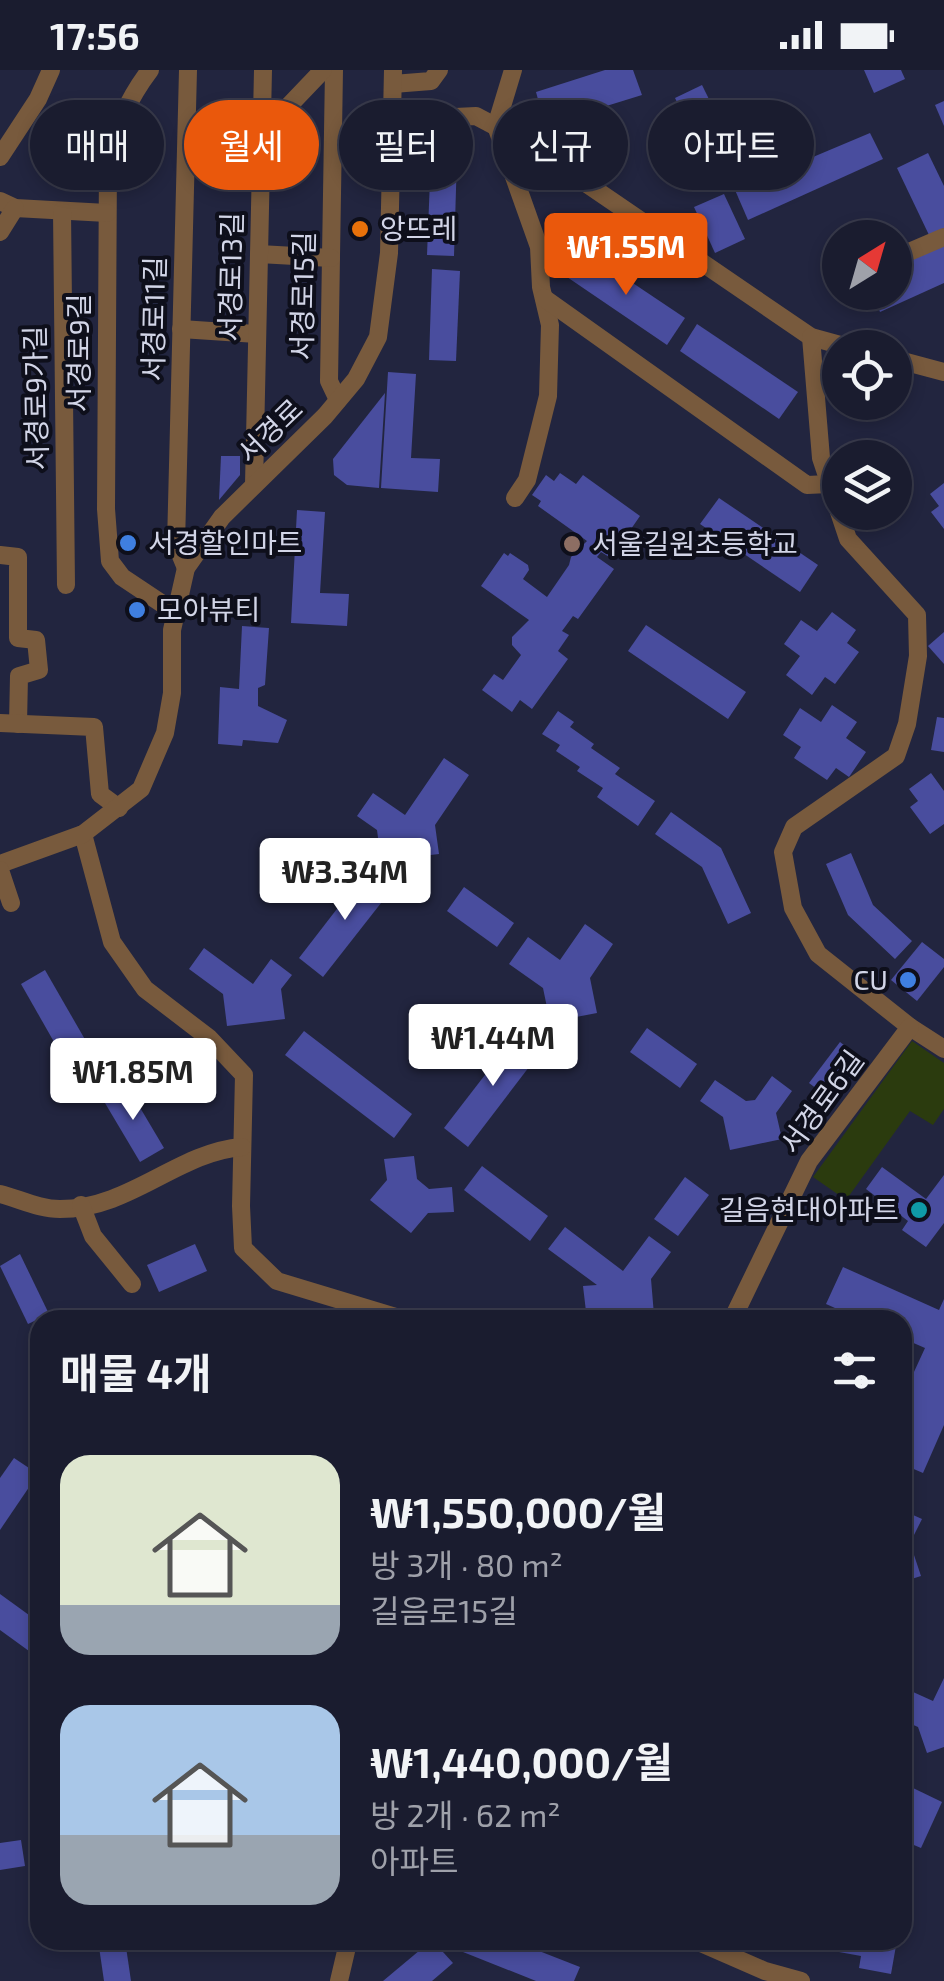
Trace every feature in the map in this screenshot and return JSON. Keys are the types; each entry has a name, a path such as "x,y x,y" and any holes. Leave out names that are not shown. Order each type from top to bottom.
{"street":[{"path":"0,157 38,99 51,70"},
{"name":"서경로9길","path":"150,70 116,128 108,162 106,509 110,561 122,577 176,613"},
{"name":"서경로11길","path":"186,568 176,544 188,70"},
{"name":"서경로13길","path":"263,70 263,100"},
{"path":"295,100 323,70"},
{"name":"서경로15길","path":"334,70 329,381 338,400"},
{"path":"393,77 432,81 439,70"},
{"path":"504,100 513,70"},
{"name":"서경로13길","path":"254,485 261,190"},
{"name":"서경로","path":"0,867 84,834 141,789 165,733 172,694 172,630 186,568 222,517 356,379 378,337 390,254 391,190"},
{"path":"515,498 527,480 548,396 550,324 540,247 519,190"},
{"path":"595,190 811,337 822,340"},
{"path":"0,232 7,204 107,213"},
{"name":"서경로9가길","path":"62,210 66,586"},
{"path":"912,251 944,237"},
{"path":"259,254 331,258"},
{"path":"544,298 807,485 822,484"},
{"path":"182,329 257,334"},
{"path":"811,337 822,461"},
{"path":"912,363 944,372"},
{"path":"845,530 848,539 917,615 918,656 907,724 896,756 794,828 783,852 793,908 818,954 944,1049"},
{"path":"0,555 18,557 18,638 36,640 39,670 19,676 9,723 94,727 100,794 119,808"},
{"path":"84,834 112,942 146,989 209,1038 244,1075 244,1248 277,1281 373,1310"},
{"path":"0,867 11,903"},
{"name":"서경로6길","path":"737,1310 810,1161 910,1027"},
{"path":"0,1194 28,1204 61,1209 82,1206 117,1199 214,1149 242,1147"},
{"path":"82,1206 93,1236 132,1284"},
{"path":"339,1981 346,1950"},
{"path":"717,1950 800,1981"}],"green space":[{"path":"912,1041 944,1063 944,1109 933,1125 910,1111 846,1200 813,1177"}],"building":[{"path":"605,70 633,70 642,95 626,100 538,100 536,92"},
{"path":"864,70 901,70 905,79 874,93"},
{"path":"702,85 709,100 676,100"},
{"path":"944,101 944,126 935,105"},
{"path":"870,133 883,159 748,220 735,190 814,190 814,157"},
{"path":"928,153 944,186 944,228 929,235 897,168"},
{"path":"430,190 456,190 454,256 427,255"},
{"path":"724,194 745,239 715,253 694,207"},
{"path":"944,246 944,283 912,298 912,258"},
{"path":"585,251 685,318 667,345 567,277"},
{"path":"432,269 460,271 456,361 429,360"},
{"path":"697,324 798,392 779,419 680,351"},
{"path":"388,372 416,374 411,458 440,459 438,492 381,488"},
{"path":"385,393 379,488 347,485 334,475 333,459"},
{"path":"221,456 240,456 240,475 219,500"},
{"path":"560,473 576,484 583,475 640,516 611,558 601,552 597,557 614,569 578,619 573,616 562,631 569,635 558,651 568,659 532,709 520,700 512,712 482,690 494,674 503,680 521,655 512,645 512,637 529,620 481,586 504,553 510,553 528,565 523,579 547,597 571,557 587,541 538,506 541,501 532,495 546,475 554,481"},
{"path":"944,483 944,529 931,512 939,506 930,494"},
{"path":"719,498 818,565 800,592 700,524"},
{"path":"297,510 325,512 320,593 349,594 347,626 291,623"},
{"path":"832,612 856,630 847,643 859,652 835,684 825,677 812,695 786,675 800,656 784,644 801,620 817,631"},
{"path":"646,625 746,692 728,719 628,651"},
{"path":"242,626 269,628 265,685 258,688 258,706 287,720 278,743 243,740 242,746 218,744 220,687 239,689"},
{"path":"944,632 944,664 928,646"},
{"path":"832,705 857,722 846,738 866,752 849,777 836,768 827,780 794,758 801,747 783,735 800,708 821,722"},
{"path":"558,711 574,722 570,727 594,744 591,748 620,768 615,774 655,801 638,826 597,797 603,788 577,771 580,767 556,751 560,745 542,734"},
{"path":"937,717 944,718 944,752 931,750"},
{"path":"444,758 469,775 435,825 439,854 381,861 377,830 357,816 373,793 405,815"},
{"path":"931,773 944,791 944,824 930,834 910,807 918,801 909,789"},
{"path":"671,812 721,848 751,913 728,924 702,867 655,834"},
{"path":"851,853 873,905 912,941 895,959 848,915 826,864"},
{"path":"367,870 392,889 323,977 299,958"},
{"path":"464,887 514,923 497,947 447,911"},
{"path":"585,924 613,944 590,978 597,1013 550,1022 543,988 509,964 528,937 560,960"},
{"path":"922,942 944,959 944,967 917,1001 891,980"},
{"path":"204,948 253,984 271,959 292,975 281,989 285,1019 227,1026 223,994 189,969"},
{"path":"45,970 102,1069 78,1084 21,984"},
{"path":"647,1028 697,1064 680,1088 630,1052"},
{"path":"304,1031 412,1114 394,1138 285,1055"},
{"path":"518,1032 542,1050 468,1147 444,1128"},
{"path":"840,1042 863,1060 833,1101 809,1083"},
{"path":"772,1076 792,1091 776,1113 782,1139 730,1150 723,1117 700,1101 715,1080 746,1101 755,1100"},
{"path":"126,1084 164,1148 140,1162 102,1098"},
{"path":"414,1156 417,1179 429,1189 452,1187 454,1212 428,1213 411,1233 370,1200 387,1180 384,1159"},
{"path":"482,1166 548,1216 530,1241 464,1190"},
{"name":"길음현대아파트","path":"882,1167 926,1199 944,1175 944,1223 926,1247 902,1230 908,1221 866,1189"},
{"path":"685,1177 709,1195 678,1236 654,1219"},
{"path":"565,1227 623,1271 649,1236 671,1252 651,1279 654,1310 586,1310 583,1286 597,1285 548,1249"},
{"path":"195,1244 207,1271 159,1292 147,1265"},
{"path":"20,1254 47,1310 30,1310 30,1323 28,1324 0,1266"},
{"path":"843,1267 939,1310 944,1299 944,1425 923,1473 912,1468 912,1376 925,1348 912,1342 912,1310 840,1310 826,1304"},
{"path":"14,1458 30,1469 30,1486 0,1530 0,1478"},
{"path":"912,1514 922,1519 912,1539"},
{"path":"912,1549 921,1576 912,1579"},
{"path":"0,1594 30,1616 30,1652 0,1630"},
{"path":"944,1678 944,1747 927,1753 918,1727 912,1724 912,1692 933,1701"},
{"path":"912,1790 942,1802 921,1848 912,1844"},
{"path":"21,1840 25,1866 0,1870 0,1843"},
{"path":"99,1950 126,1950 131,1981 104,1981"},
{"path":"420,1950 441,1950 453,1963 432,1981 383,1981"},
{"path":"458,1950 537,1950 580,1967 574,1981 536,1981"},
{"path":"895,1950 891,1974 859,1968 861,1956 839,1952"}],"place":[{"name":"앙뜨레","path":"360,229"},
{"name":"서경할인마트","path":"128,543"},
{"name":"서울길원초등학교","path":"572,544"},
{"name":"모아뷰티","path":"137,610"},
{"name":"CU","path":"908,980"},
{"name":"길음현대아파트","path":"919,1210"}]}
